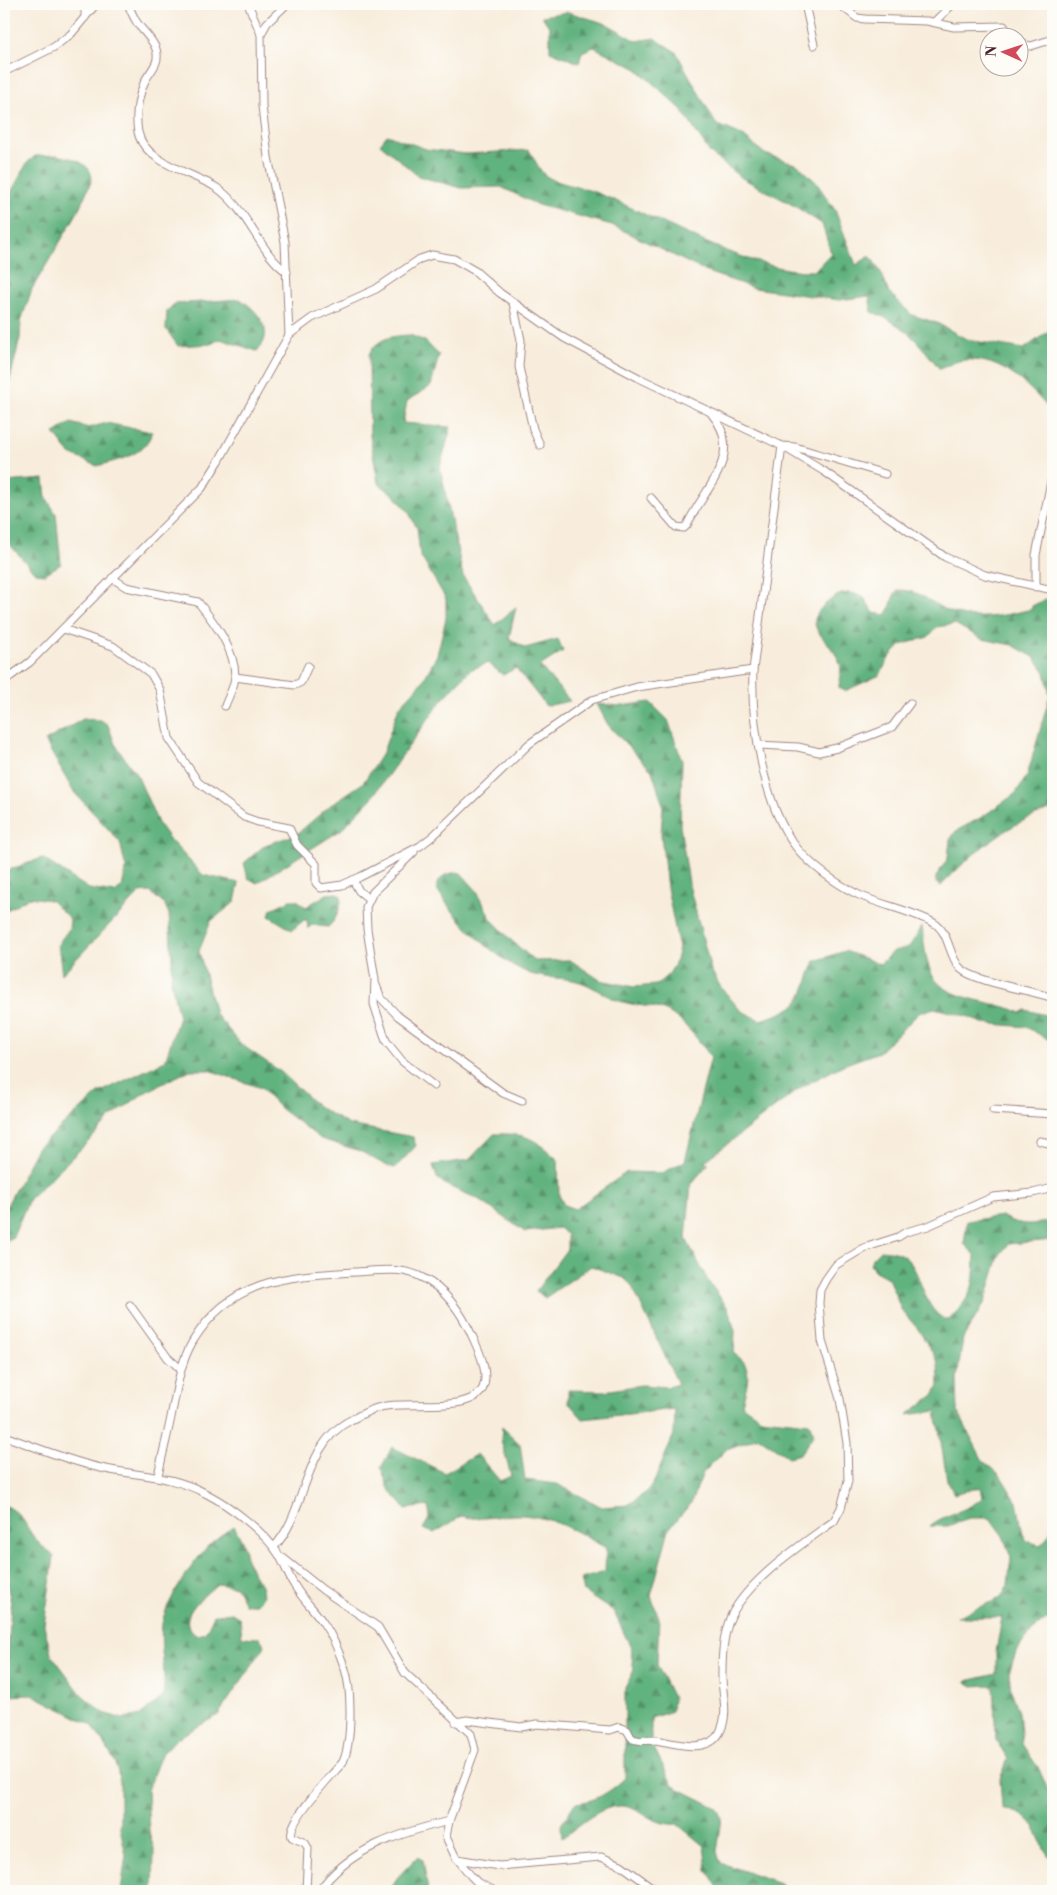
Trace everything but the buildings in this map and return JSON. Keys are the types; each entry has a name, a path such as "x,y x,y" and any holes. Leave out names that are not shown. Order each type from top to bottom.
{"street":[{"path":"85,4 85,16"},
{"path":"4,72 54,47 71,34 96,4"},
{"path":"128,4 136,21 152,40 156,50 156,62 153,72 145,80 140,94 137,113 139,134 148,148 162,160 216,187 231,198 276,263 287,272"},
{"path":"248,4 261,34 262,106 268,157 285,242 289,335"},
{"path":"261,34 267,23 287,4"},
{"path":"805,4 814,45"},
{"path":"839,4 857,18 865,20 934,22 954,27 1004,26 1005,28"},
{"path":"934,22 953,4"},
{"path":"1030,46 1053,39"},
{"path":"4,681 30,662 136,552 190,501 211,476 289,335 312,318 376,289 406,267 432,256 454,259 475,271 513,303 564,338 638,378 782,446 825,472 945,557 985,575 1053,590"},
{"path":"513,303 521,340 519,367 534,429 540,445"},
{"path":"651,498 676,528 684,528 688,525 714,480 726,451 722,431 709,411"},
{"path":"782,446 804,449 885,474"},
{"path":"782,446 753,670 753,718 758,745 781,825 797,848 840,884 860,895 903,910 938,926 945,934 960,968 972,977 1053,998"},
{"path":"1036,587 1036,555 1053,472"},
{"path":"112,578 126,587 198,602 217,627 228,650 235,677 225,706"},
{"path":"63,629 113,646 151,674 160,690 169,738 198,782 244,817 289,828 298,845 316,864 316,882 321,888 353,880 420,846"},
{"path":"235,677 295,686 301,682 308,666"},
{"path":"522,1101 503,1093 398,1016 381,998 375,980 367,929 366,907 369,899 380,884 433,836 528,744 592,700 637,687 753,670"},
{"path":"758,745 798,747 819,752 837,748 892,727 910,703"},
{"path":"353,880 359,891 369,899"},
{"path":"375,980 374,1004 386,1041 402,1061 434,1086"},
{"path":"993,1110 1053,1114"},
{"path":"1040,1141 1053,1144"},
{"path":"456,1722 467,1720 521,1727 537,1724 610,1730 619,1727 627,1730 631,1738 635,1740 658,1740 686,1746 703,1744 714,1739 720,1733 725,1715 721,1674 730,1618 752,1589 783,1558 834,1521 838,1516 846,1493 848,1481 844,1422 840,1399 822,1342 820,1290 826,1279 836,1265 864,1248 928,1226 992,1197 1033,1193 1053,1188"},
{"path":"158,1476 181,1369 192,1342 220,1308 247,1289 276,1279 308,1275 392,1270 408,1272 423,1278 443,1292 462,1314 483,1367 485,1378 482,1389 471,1399 458,1403 382,1406 336,1429 324,1442 286,1530 274,1547"},
{"path":"130,1305 168,1358 181,1369"},
{"path":"4,1436 83,1464 124,1473 174,1479 207,1494 246,1521 279,1554 296,1587 324,1623 345,1668 348,1692 349,1742 347,1754 343,1762 297,1817 291,1830 292,1838 305,1843 308,1848 306,1891"},
{"path":"279,1554 323,1590 378,1627 399,1666 456,1722 471,1734 475,1750 448,1821 446,1837 457,1859 478,1883 495,1891"},
{"path":"320,1891 338,1870 356,1854 410,1832 448,1821"},
{"path":"457,1859 500,1866 601,1857 621,1865 657,1891"}],"green space":[{"path":"568,12 607,24 637,41 654,38 676,52 716,124 742,135 765,154 798,165 816,182 835,210 856,265 870,256 882,274 888,291 912,315 937,323 968,340 1024,349 1053,328 1053,414 1036,394 1004,369 979,360 962,360 940,369 911,335 884,317 872,312 869,296 839,300 754,288 707,272 612,225 538,205 501,187 461,188 418,176 380,144 387,135 426,149 466,154 529,150 541,171 551,179 597,193 733,254 789,269 814,271 831,253 822,224 793,205 740,177 710,153 681,109 637,69 594,47 582,52 579,63 550,51 550,28 542,16"},
{"path":"57,155 74,159 85,165 91,174 92,180 76,215 32,289 21,321 20,338 4,398 4,205 27,163 35,156"},
{"path":"240,299 258,315 265,329 263,344 257,351 220,339 211,344 178,346 166,329 167,311 174,304"},
{"path":"410,335 425,341 439,355 431,386 407,401 403,423 451,427 440,467 463,576 495,625 516,607 509,638 525,648 558,639 563,651 540,666 570,701 546,706 516,668 503,675 488,663 470,670 442,700 371,799 341,830 257,883 248,878 244,863 265,845 297,834 333,803 363,783 383,752 399,707 423,681 437,655 446,618 446,599 420,555 417,528 408,511 394,495 378,483 370,436 369,354 377,344 386,338"},
{"path":"71,423 89,428 106,423 152,432 143,447 137,452 122,459 97,466 70,454 54,433"},
{"path":"44,479 46,497 56,514 61,564 45,574 35,573 4,538 4,482"},
{"path":"898,590 917,593 944,609 955,613 977,617 999,616 1032,609 1032,606 1048,598 1053,598 1053,809 1021,822 992,840 978,850 941,886 936,883 936,877 948,858 950,840 956,831 982,817 1015,794 1027,776 1050,695 1045,672 1034,657 1012,645 982,639 955,624 937,627 928,637 901,645 889,658 880,675 845,691 839,688 840,664 836,655 818,631 815,624 816,616 822,607 835,597 849,593 857,594 864,598 874,613 885,615"},
{"path":"650,702 668,720 682,761 680,826 690,889 711,970 720,986 740,1010 760,1020 785,1011 798,1001 815,961 845,951 880,964 892,952 909,947 922,927 930,970 936,980 945,988 957,994 1010,1008 1021,1013 1026,1010 1053,1017 1053,1042 1026,1027 982,1023 970,1017 934,1008 919,1013 879,1052 843,1065 800,1088 704,1162 709,1163 691,1184 686,1239 708,1281 728,1308 735,1331 734,1354 745,1364 748,1376 742,1405 761,1418 809,1423 814,1434 800,1454 788,1457 759,1437 727,1449 703,1473 691,1503 669,1529 651,1596 659,1618 657,1665 673,1698 672,1711 651,1718 651,1742 673,1786 717,1808 722,1818 717,1852 721,1863 780,1883 787,1891 720,1891 707,1870 704,1846 677,1824 654,1820 630,1807 623,1806 606,1809 583,1822 562,1838 561,1825 575,1803 589,1801 602,1795 614,1788 625,1778 625,1688 634,1670 630,1646 614,1612 584,1592 581,1579 605,1572 606,1548 575,1531 543,1518 532,1516 513,1515 469,1518 462,1516 434,1533 423,1529 430,1517 428,1506 406,1509 390,1491 381,1468 392,1447 445,1473 477,1454 500,1481 511,1476 501,1440 502,1427 520,1444 525,1480 557,1484 602,1507 628,1505 648,1491 655,1480 674,1434 675,1409 583,1419 568,1402 568,1390 605,1391 641,1385 667,1387 678,1384 632,1286 624,1278 591,1266 545,1298 536,1291 567,1249 567,1235 559,1228 525,1232 478,1199 446,1185 437,1178 433,1165 469,1160 494,1134 529,1138 558,1160 559,1195 564,1205 575,1209 627,1172 662,1173 685,1161 711,1057 691,1031 666,1011 623,1002 580,982 537,976 518,968 491,950 478,938 454,913 437,889 437,883 445,875 456,872 461,873 477,891 491,919 535,961 570,960 600,980 634,987 656,985 669,974 675,964 679,948 667,888 661,834 663,805 652,771 608,725 597,704 621,706"},
{"path":"83,719 101,720 108,725 115,744 138,777 158,823 170,840 203,875 239,883 235,902 211,921 199,951 215,1014 242,1045 281,1072 317,1106 349,1125 413,1137 416,1146 395,1168 385,1165 360,1151 321,1139 281,1109 261,1088 209,1070 190,1070 144,1093 110,1118 29,1199 13,1237 4,1242 4,1211 37,1148 99,1093 165,1061 179,1017 171,982 172,961 169,914 165,905 150,892 140,893 62,974 58,944 69,929 70,919 50,900 29,897 4,912 4,872 42,858 89,889 115,893 122,887 126,869 120,842 73,791 45,741"},
{"path":"337,893 341,896 339,908 334,921 328,927 311,925 308,929 307,920 304,920 292,930 269,916 271,909 290,900 297,900 306,907 327,894"},
{"path":"1002,1216 1014,1222 1034,1224 1053,1219 1053,1240 1008,1244 999,1256 985,1302 963,1338 957,1379 958,1412 982,1459 1000,1475 1017,1502 1023,1534 1027,1541 1040,1545 1047,1538 1053,1523 1053,1615 1032,1631 1017,1650 1009,1673 1011,1690 1019,1712 1022,1744 1039,1769 1053,1802 1053,1860 1048,1855 1030,1822 1020,1814 1002,1808 1000,1779 1008,1759 996,1740 993,1685 971,1686 966,1681 996,1674 996,1652 1002,1617 956,1617 1001,1598 1008,1585 1011,1557 1003,1536 990,1518 969,1518 948,1526 930,1526 942,1518 976,1503 982,1498 980,1487 954,1494 947,1480 936,1411 907,1415 934,1395 939,1385 938,1362 918,1329 902,1311 888,1278 875,1271 870,1265 872,1258 880,1250 900,1254 906,1258 912,1264 928,1302 940,1316 949,1320 968,1297 973,1284 975,1255 964,1244 967,1221"},
{"path":"4,1505 21,1517 34,1537 54,1557 44,1625 51,1654 82,1695 104,1713 123,1719 140,1715 163,1697 164,1678 161,1633 164,1615 182,1581 198,1558 212,1542 234,1526 243,1543 247,1562 262,1587 263,1597 256,1604 245,1604 236,1587 217,1584 192,1608 189,1616 188,1623 190,1629 197,1636 206,1632 214,1615 232,1613 240,1618 242,1637 260,1638 265,1646 218,1715 176,1739 161,1755 147,1790 149,1831 154,1849 153,1891 121,1891 126,1855 120,1828 120,1782 116,1763 92,1725 33,1695 4,1696 4,1659 8,1657 11,1603 4,1571"},
{"path":"417,1857 423,1860 428,1891 389,1891 397,1878"}]}
